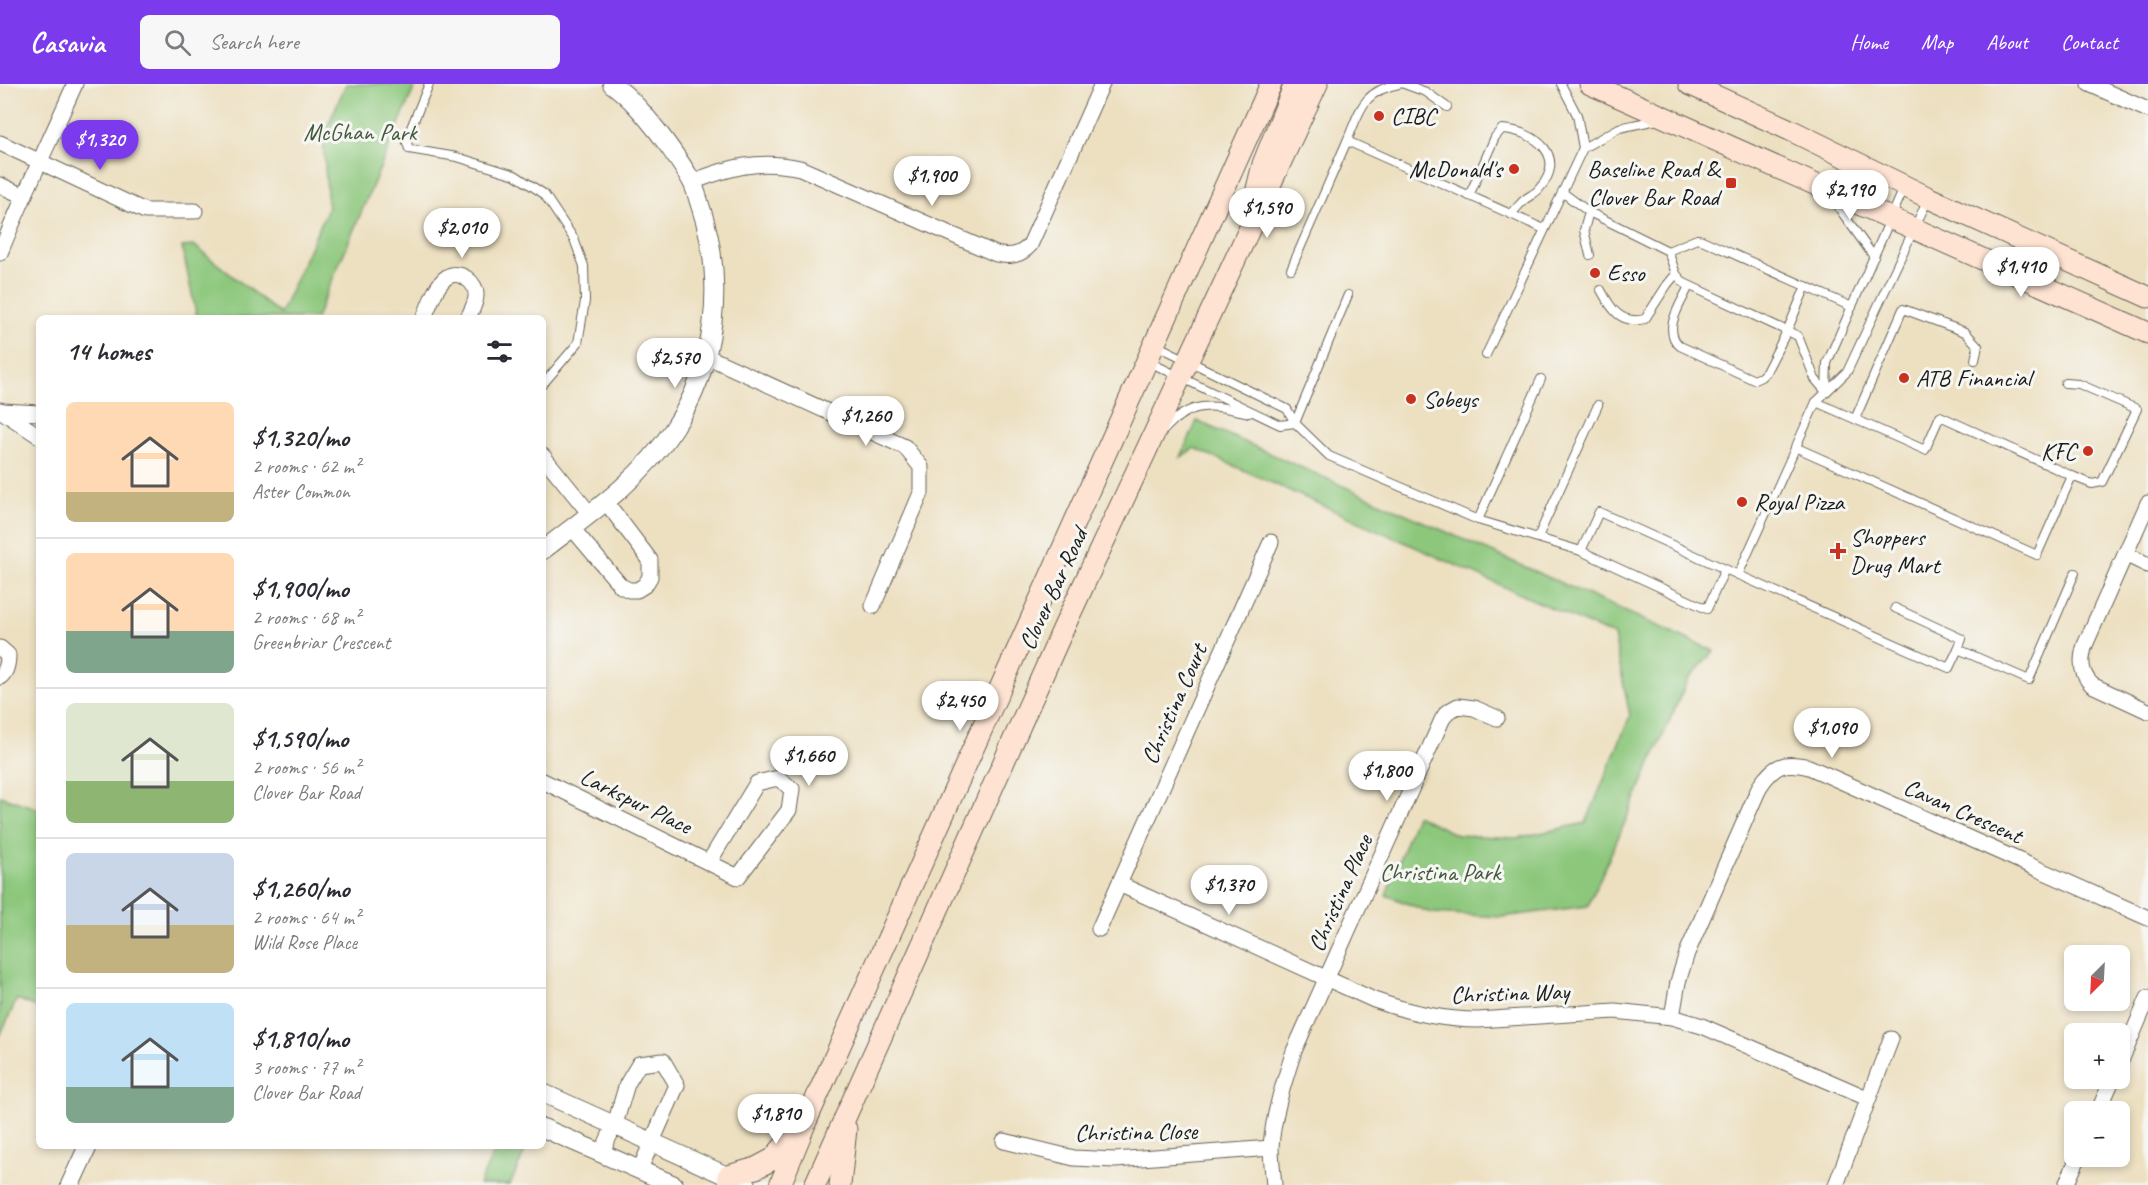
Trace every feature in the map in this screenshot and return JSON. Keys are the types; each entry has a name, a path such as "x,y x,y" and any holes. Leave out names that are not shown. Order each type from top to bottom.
{"main road":[{"name":"Clover Bar Road","path":"780,1185 807,1119 1271,84"},
{"path":"1244,244 1263,164 1294,84"},
{"name":"Clover Bar Road","path":"815,1185 1064,627 1183,368 1244,244 1313,92 1324,84"},
{"path":"1590,84 2148,333"},
{"path":"1689,84 1929,198 2148,297"},
{"path":"840,1185 848,1110"},
{"path":"738,1180 772,1159 807,1119"}],"street":[{"path":"0,253 23,196 75,84"},
{"path":"546,548 606,502 649,462 674,429 692,394 712,333 714,281 712,251 692,182 668,145 637,105 612,84"},
{"path":"692,182 734,167 759,163 780,163 820,175 996,254 1011,256 1025,251 1030,245 1102,84"},
{"path":"2089,84 2148,110"},
{"path":"0,143 145,211 195,211"},
{"path":"0,186 23,196"},
{"path":"425,315 438,287 445,278 452,275 462,276 471,281 475,289 476,296 469,315"},
{"path":"706,356 905,447 921,467 921,493 873,606"},
{"path":"2,411 36,413"},
{"path":"2,411 36,434"},
{"path":"546,460 590,514"},
{"path":"573,528 621,586 629,590 637,590 645,585 650,577 650,560 606,502"},
{"path":"2148,503 2085,645 2082,662 2086,679 2099,690 2148,711"},
{"name":"Christina Court","path":"1099,929 1271,542"},
{"path":"2125,554 2148,565"},
{"path":"0,648 8,655 7,666 0,676"},
{"name":"Christina Place","path":"1326,978 1442,720 1452,708 1458,706 1473,708 1497,718"},
{"name":"Cavan Crescent","path":"1672,1017 1686,953 1760,786 1768,775 1783,765 1795,764 1809,767 2148,918"},
{"name":"Larkspur Place","path":"546,782 738,877 789,810 792,789 778,778 757,783 709,862"},
{"path":"1119,884 1326,978 1288,1068 1278,1103 1271,1148 1274,1185"},
{"name":"Christina Way","path":"1326,978 1390,1006 1427,1016 1449,1019 1478,1020 1615,1011 1672,1017 1702,1026 1867,1098"},
{"path":"2130,1040 2148,998"},
{"path":"1836,1185 1891,1039"},
{"path":"601,1154 615,1125 627,1084 639,1064 663,1061 677,1085 640,1169"},
{"path":"546,1094 738,1180"},
{"path":"546,1129 674,1185"},
{"name":"Christina Close","path":"1004,1141 1089,1160 1271,1148"},
{"path":"70,1185 86,1149"},
{"path":"2066,1185 2074,1167"}],"lane":[{"path":"429,84 406,140 409,149 457,157 515,175 544,194 574,239 584,266 585,302 578,343 546,380"},
{"path":"1291,269 1365,101 1382,87 1399,84"},
{"path":"1404,84 1426,92 1447,106"},
{"path":"1486,355 1582,148 1577,115 1561,84"},
{"path":"1582,148 1619,128 1667,118"},
{"path":"1469,196 1496,137 1502,129 1516,130 1540,141 1548,152 1549,170 1539,189 1511,214"},
{"path":"1347,141 1544,229"},
{"path":"1826,392 1827,363 1905,186"},
{"path":"1825,188 1874,257"},
{"path":"1562,192 1589,212 1668,251 1676,274 1689,286 1800,339 1815,380 1826,392"},
{"path":"1738,575 1815,402 1847,372 1929,198"},
{"path":"1589,212 1584,230 1590,255"},
{"path":"1668,251 1697,239 1702,240 1852,307"},
{"path":"1601,290 1611,310 1635,322 1646,319 1676,274"},
{"path":"1689,286 1671,327 1673,340 1680,346 1754,380 1766,372 1806,286"},
{"path":"1295,423 1348,295"},
{"path":"1855,419 1903,309 1965,332 1978,345 1975,360"},
{"path":"1151,353 1287,409 1295,423 1329,456 1478,520 1581,551 1707,609 1725,569"},
{"path":"1151,353 1183,368 1280,425 1295,423"},
{"path":"1478,520 1541,379"},
{"path":"1815,402 1925,450 1940,416 2072,476 2092,484 2102,482 2137,409 2079,384 2065,383"},
{"path":"1144,453 1167,426 1189,410 1214,405 1260,415"},
{"path":"1538,537 1598,405"},
{"path":"1795,447 2037,555 2072,476"},
{"path":"1581,551 1599,512 1949,668 1962,639 1894,608"},
{"path":"1958,649 2029,680 2075,573"}],"green space":[{"name":"McGhan Park","path":"346,84 416,84 317,315 196,315 182,247 195,246 280,314 328,208 323,137"},
{"name":"Christina Park","path":"1197,421 1714,651 1687,681 1588,906 1502,917 1431,913 1386,895 1416,815 1457,835 1517,838 1586,823 1630,716 1614,636 1194,448 1181,457"},
{"path":"0,796 36,808 36,1007 17,999 0,1036"},
{"path":"496,1149 526,1149 510,1185 479,1185"}],"place":[{"name":"CIBC","path":"1379,116"},
{"name":"McDonald's","path":"1514,169"},
{"name":"Baseline Road & Clover Bar Road","path":"1731,183"},
{"name":"Esso","path":"1595,273"},
{"name":"ATB Financial","path":"1904,378"},
{"name":"Sobeys","path":"1411,399"},
{"name":"KFC","path":"2088,451"},
{"name":"Royal Pizza","path":"1742,502"},
{"name":"Shoppers Drug Mart","path":"1838,551"}]}
